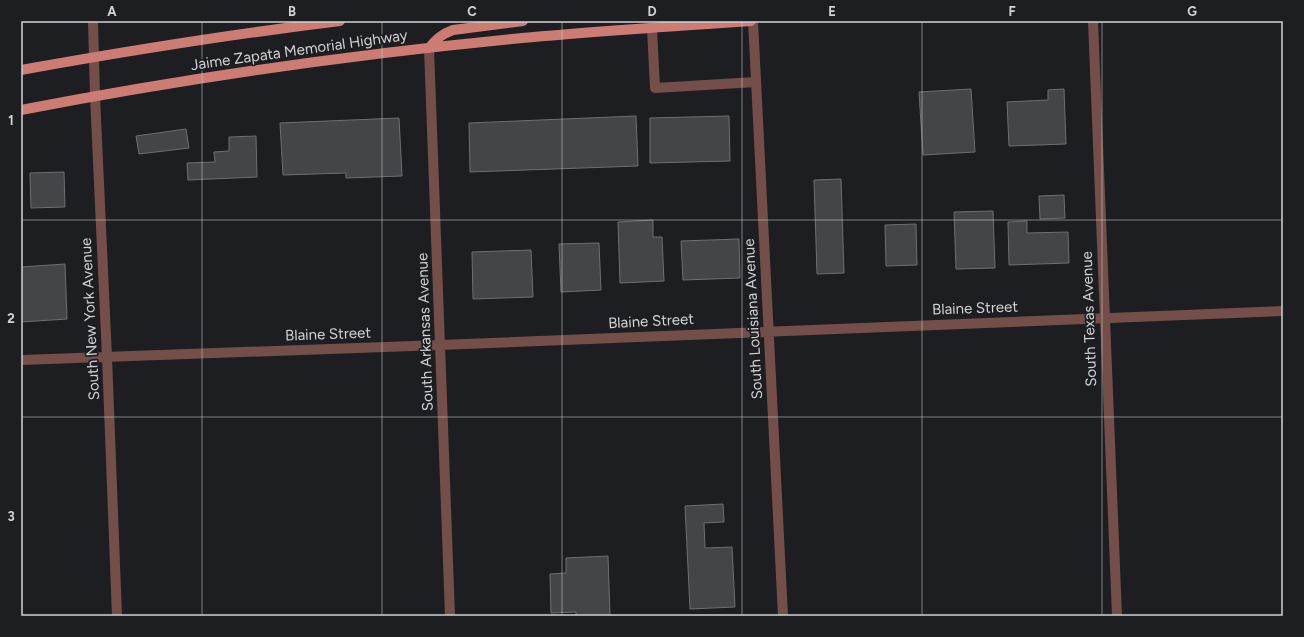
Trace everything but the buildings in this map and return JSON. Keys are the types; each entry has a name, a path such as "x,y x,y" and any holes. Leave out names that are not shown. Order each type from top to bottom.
{"main road":[{"name":"Jaime Zapata Memorial Highway","path":"21,70 94,56 252,31 340,21"},
{"path":"429,48 436,38 453,30 523,21"},
{"name":"Jaime Zapata Memorial Highway","path":"21,110 138,88 308,63 429,48 522,38 752,21"}],"street":[{"name":"South New York Avenue","path":"93,21 117,616"},
{"name":"South Louisiana Avenue","path":"752,21 783,616"},
{"name":"South Texas Avenue","path":"1093,21 1117,616"},
{"path":"652,28 655,88 756,82"},
{"name":"South Arkansas Avenue","path":"429,48 450,616"},
{"name":"Blaine Street","path":"21,360 440,345 1283,311"}]}
